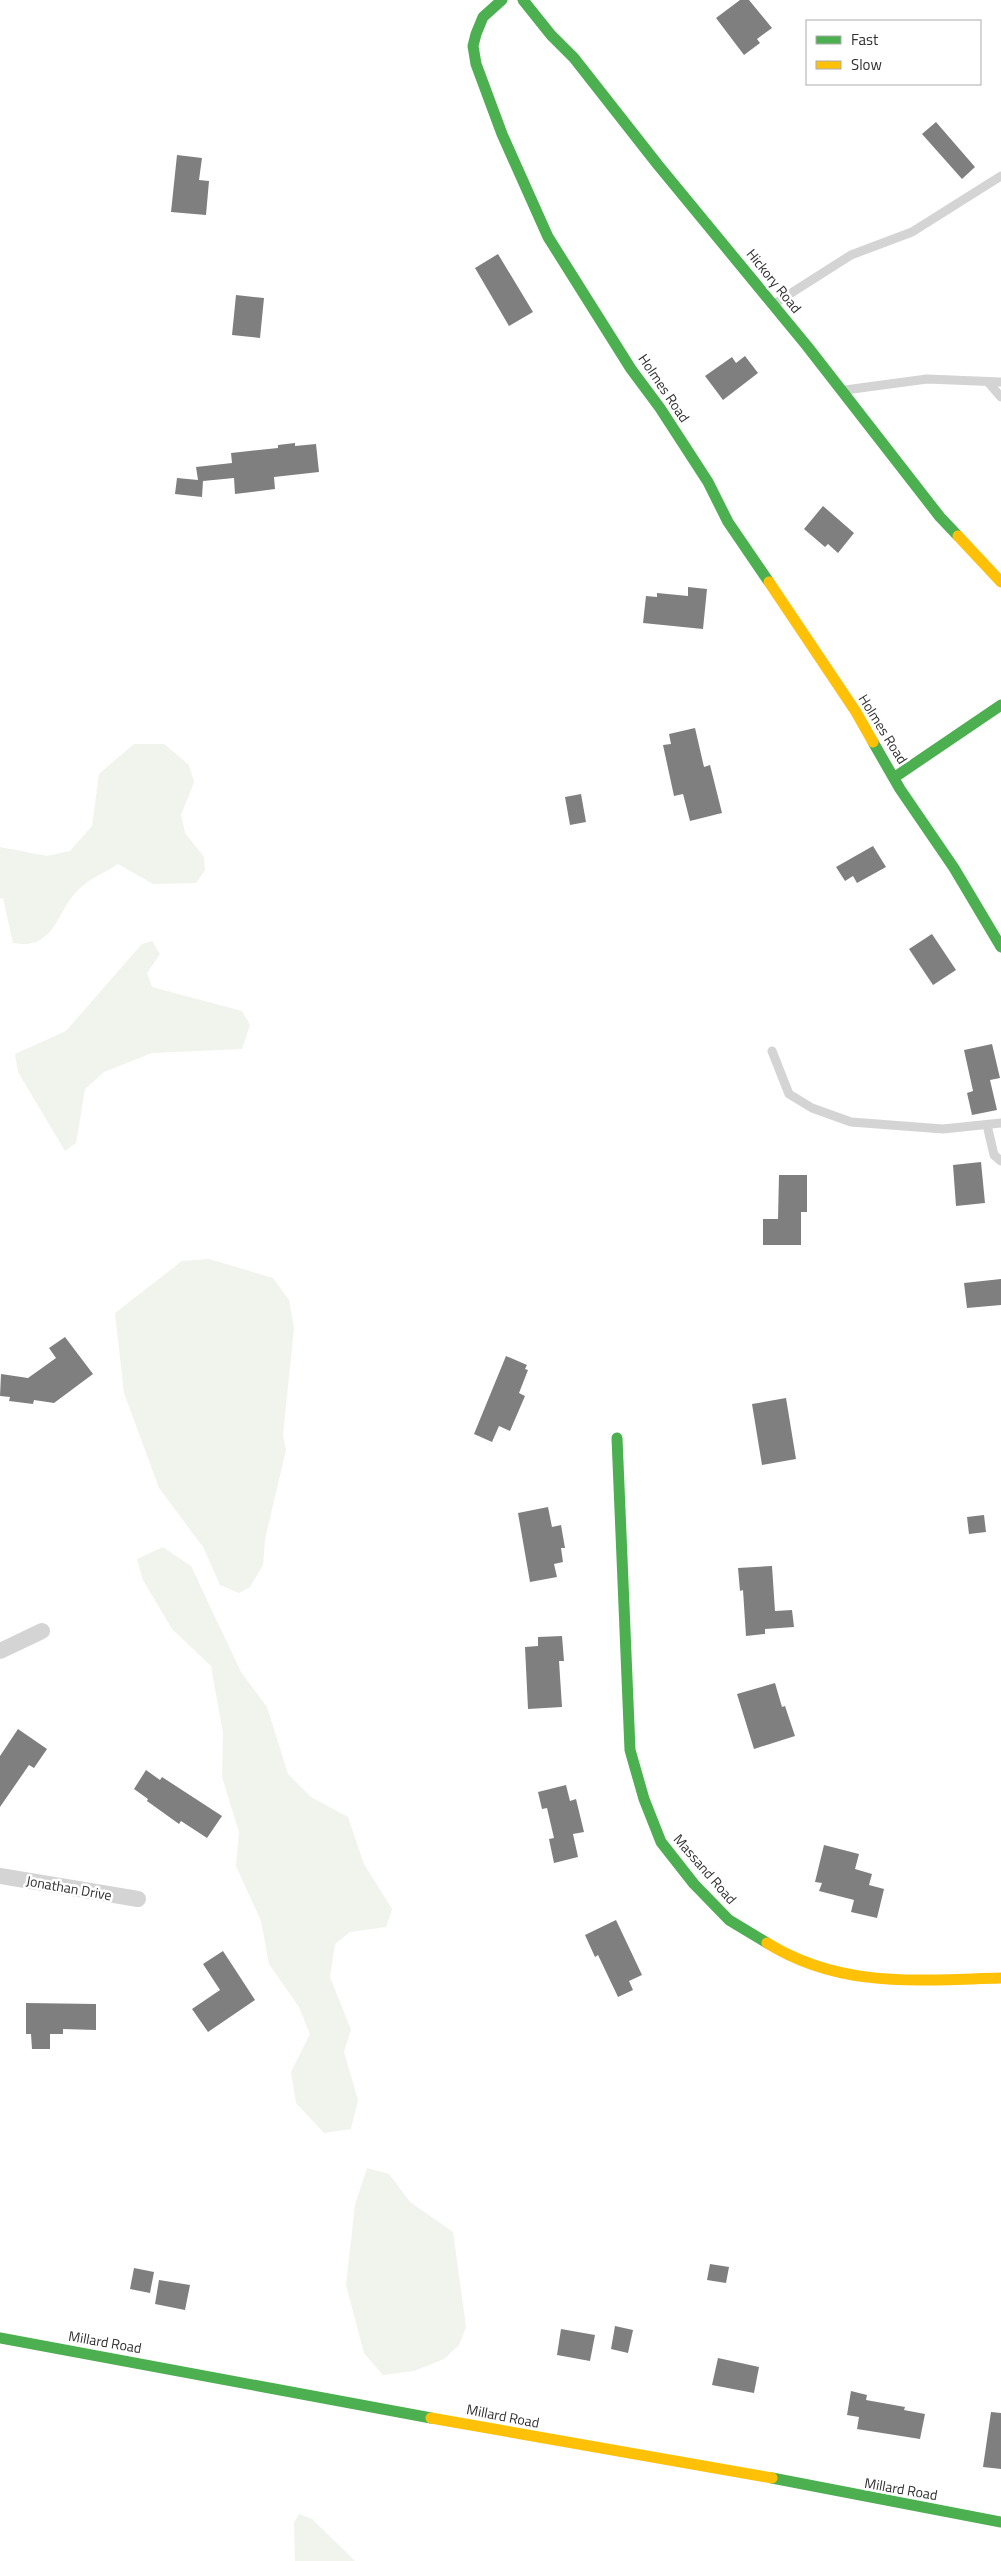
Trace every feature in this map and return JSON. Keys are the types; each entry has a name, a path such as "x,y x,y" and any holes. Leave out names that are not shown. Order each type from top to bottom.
{"street":[{"name":"Holmes Road","path":"502,0 483,17 476,34 473,46 476,64 502,134 548,237 631,369 660,408 708,482 728,522 808,639 895,777 900,789 954,868 1001,947"},
{"name":"Hickory Road","path":"523,0 551,35 574,58 658,165 774,304 940,517 1001,582"},
{"name":"Holmes Road","path":"895,777 1001,705"},
{"name":"Massand Road","path":"617,1438 630,1750 644,1799 661,1842 694,1884 729,1920 776,1949 816,1967 853,1977 896,1980 1001,1978"},
{"path":"0,1651 42,1631"},
{"name":"Jonathan Drive","path":"0,1876 138,1899"},
{"name":"Millard Road","path":"0,2338 363,2406 738,2472 1001,2522"}],"lane":[{"path":"774,304 851,255 912,232 1001,176"},
{"path":"843,391 926,379 1001,382"},
{"path":"988,382 1001,397"},
{"path":"772,1051 789,1094 812,1108 851,1122 943,1129 1001,1123"},
{"path":"987,1125 994,1155 1001,1161"}],"shaded area":[{"path":"134,744 164,744 189,765 194,782 181,815 185,833 204,857 205,870 196,883 153,884 118,864 83,885 71,898 46,935 38,941 27,944 13,943 3,898 0,899 0,847 47,856 70,851 92,826 99,774"},
{"path":"152,941 160,954 147,973 152,987 242,1011 250,1025 242,1049 152,1053 104,1072 85,1089 76,1143 65,1151 18,1072 15,1054 66,1031 142,944"},
{"path":"209,1259 273,1278 289,1300 294,1328 283,1435 286,1450 265,1539 263,1565 250,1587 239,1593 220,1585 203,1547 159,1488 124,1393 115,1313 182,1261"},
{"path":"163,1547 191,1566 241,1672 267,1707 288,1774 311,1797 348,1817 364,1864 392,1909 386,1927 350,1932 335,1944 330,1977 351,2030 344,2052 358,2100 351,2129 324,2133 296,2103 291,2072 310,2034 299,2007 269,1964 261,1921 236,1866 239,1832 222,1777 223,1733 211,1666 172,1629 143,1580 137,1559"},
{"path":"367,2168 389,2174 410,2202 453,2232 466,2327 459,2345 444,2359 414,2371 383,2375 364,2353 346,2285 355,2205"},
{"path":"299,2514 312,2519 355,2561 295,2561 294,2523"}],"building":[{"path":"740,0 749,0 772,28 757,39 760,43 744,55 716,18"},
{"path":"936,122 975,167 962,179 922,134"},
{"path":"177,155 202,158 199,180 209,181 206,215 171,212"},
{"path":"498,254 533,312 509,326 475,268"},
{"path":"236,295 264,298 260,338 232,335"},
{"path":"745,356 758,373 723,400 705,376 732,357 736,363"},
{"path":"295,443 295,446 316,444 319,472 274,477 275,489 235,494 234,478 203,481 202,497 175,494 177,478 198,480 196,467 232,463 231,453 278,448 278,445"},
{"path":"823,506 854,533 838,553 828,544 825,547 804,529"},
{"path":"688,587 707,589 703,629 643,623 646,596 657,597 657,593 688,596"},
{"path":"695,728 704,767 710,765 722,813 690,821 683,794 674,796 663,745 671,744 669,734"},
{"path":"581,794 586,822 570,825 565,797"},
{"path":"873,846 886,867 857,883 853,876 845,881 836,867"},
{"path":"932,934 956,970 933,985 909,949"},
{"path":"992,1044 1000,1078 990,1080 997,1110 972,1115 967,1093 973,1091 964,1050"},
{"path":"981,1162 985,1203 956,1206 953,1165"},
{"path":"779,1175 807,1175 807,1212 801,1212 801,1245 763,1245 763,1219 778,1219"},
{"path":"1001,1279 1001,1305 967,1308 964,1283"},
{"path":"65,1337 93,1374 54,1403 34,1400 33,1404 9,1401 10,1397 0,1396 1,1374 28,1378 56,1358 49,1348"},
{"path":"506,1356 527,1365 525,1369 528,1370 519,1393 525,1396 510,1431 499,1426 492,1442 474,1434"},
{"path":"786,1398 796,1459 762,1465 752,1404"},
{"path":"548,1507 552,1527 561,1525 565,1548 561,1548 563,1562 554,1564 557,1577 530,1582 518,1513"},
{"path":"984,1515 986,1532 969,1534 967,1517"},
{"path":"772,1566 775,1611 792,1610 794,1627 765,1629 765,1634 746,1636 743,1590 740,1591 738,1568"},
{"path":"562,1636 564,1661 559,1661 562,1707 528,1709 525,1647 538,1646 538,1637"},
{"path":"775,1683 782,1707 785,1706 795,1736 754,1749 737,1694"},
{"path":"18,1729 47,1749 34,1768 29,1765 0,1807 0,1756"},
{"path":"146,1770 160,1780 162,1777 222,1816 207,1838 181,1821 179,1824 134,1789"},
{"path":"566,1785 570,1801 576,1799 584,1832 573,1834 578,1857 554,1863 549,1839 554,1838 547,1808 542,1809 538,1792"},
{"path":"824,1845 859,1854 855,1869 872,1874 869,1885 884,1889 877,1918 851,1912 854,1900 819,1891 822,1883 815,1882"},
{"path":"616,1920 642,1975 629,1981 633,1990 618,1997 598,1955 595,1957 585,1935"},
{"path":"223,1951 255,2000 208,2032 192,2009 220,1990 203,1964"},
{"path":"26,2003 96,2004 96,2030 63,2029 63,2034 50,2034 50,2049 32,2049 31,2034 26,2034"},
{"path":"710,2264 729,2267 726,2283 707,2280"},
{"path":"134,2268 154,2272 150,2293 130,2289"},
{"path":"159,2280 190,2285 185,2310 155,2304"},
{"path":"615,2326 633,2330 628,2353 611,2349"},
{"path":"561,2329 595,2335 590,2361 557,2355"},
{"path":"718,2358 759,2367 754,2393 712,2385"},
{"path":"851,2391 867,2395 866,2400 905,2407 904,2410 925,2414 920,2439 857,2429 859,2417 847,2415"},
{"path":"991,2412 1001,2413 1001,2469 983,2467"}],"traffic: fast":[{"path":"502,0 483,17 476,34 473,46 476,64 502,134 548,237 631,369 660,408 708,482 728,522 769,582"},
{"path":"523,0 551,35 574,58 658,165 807,346 940,517 958,536"},
{"path":"895,777 1001,705"},
{"path":"873,742 900,789 954,868 1001,947"},
{"path":"617,1438 630,1750 644,1799 661,1842 694,1884 729,1920 767,1943"},
{"path":"0,2338 431,2418"},
{"path":"772,2478 1001,2522"}],"traffic: slow":[{"path":"958,536 1001,582"},
{"path":"769,582 856,712 873,742"},
{"path":"767,1943 795,1958 823,1968 852,1975 910,1980 1001,1978"},
{"path":"431,2418 772,2478"}]}
